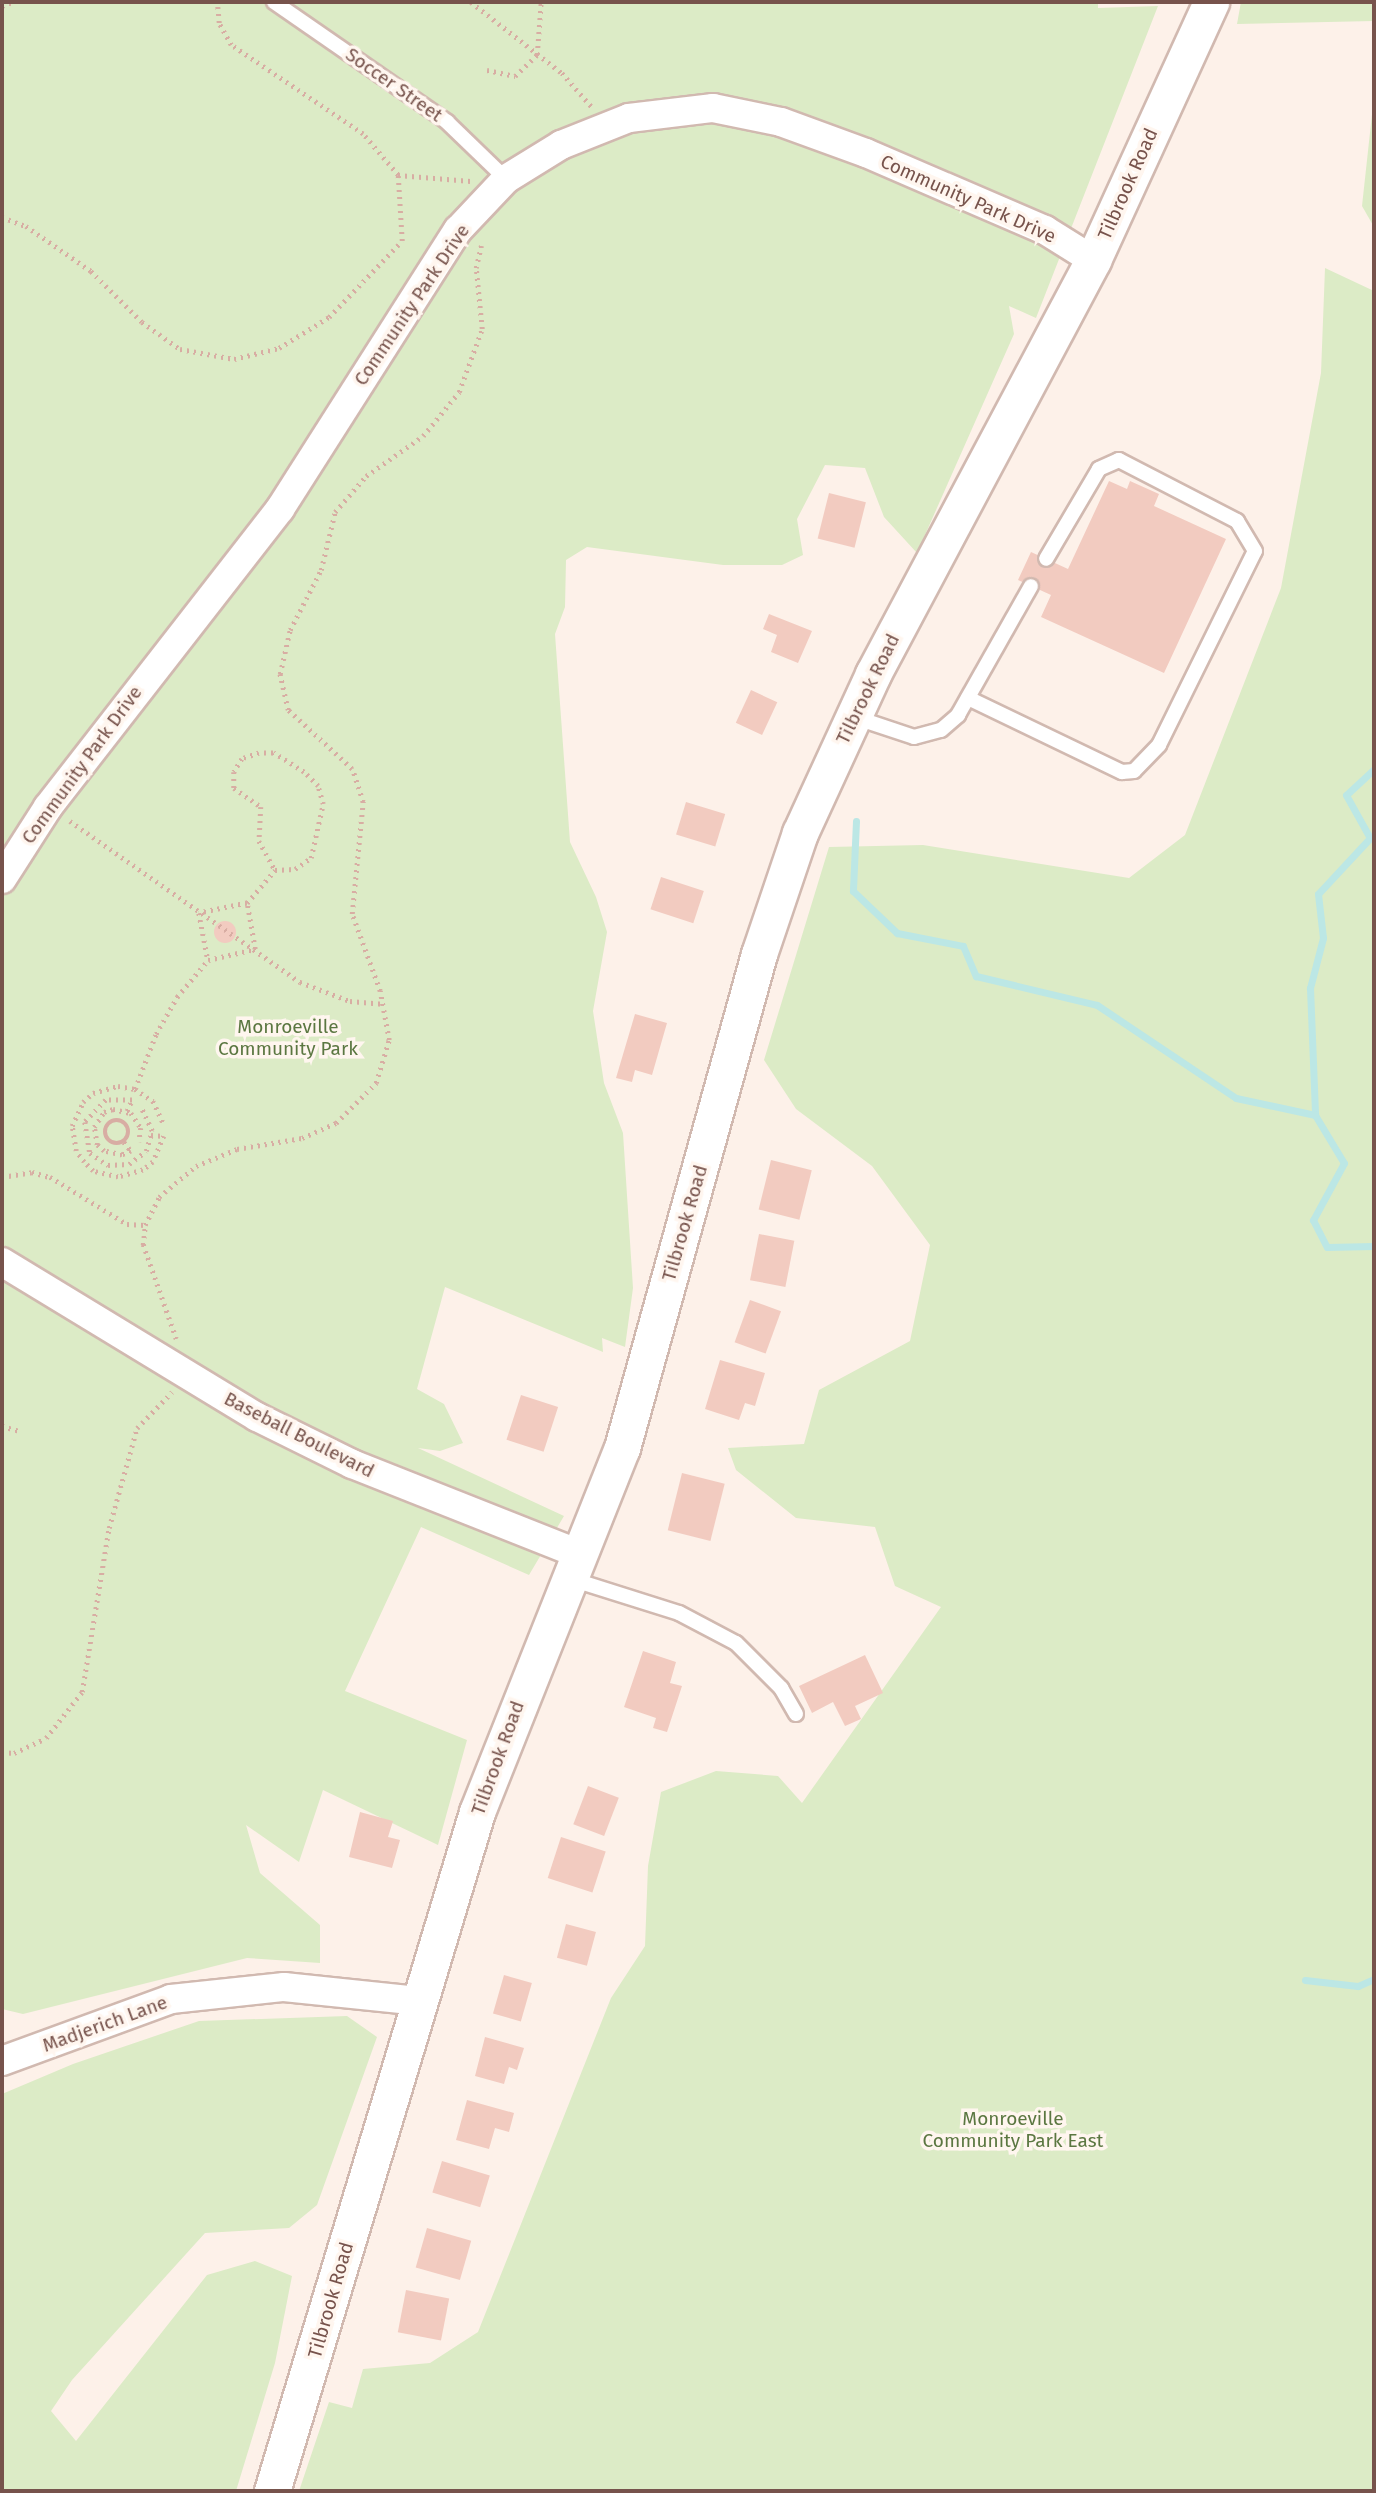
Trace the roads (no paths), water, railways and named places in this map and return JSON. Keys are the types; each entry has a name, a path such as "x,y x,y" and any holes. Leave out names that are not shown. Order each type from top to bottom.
{"street":[{"name":"Tilbrook Road","path":"272,2491 477,1812 572,1565 622,1448 759,954 800,833 854,717 1093,260 1211,2"},
{"name":"Community Park Drive","path":"2,879 48,807 280,509 458,230 506,179 561,145 629,118 713,108 781,122 866,153 1045,230 1093,260"},
{"name":"Baseball Boulevard","path":"2,1262 257,1418 572,1565"},
{"name":"Madjerich Lane","path":"2,2061 171,1999 284,1987 420,2001"}],"lane":[{"name":"Soccer Street","path":"274,2 447,122 506,179"},
{"path":"968,698 1122,772 1146,762 1255,551 1247,533 1237,522 1119,460 1098,469 1046,559"},
{"path":"854,717 914,737 941,730 968,698 1031,586"},
{"path":"572,1565 720,1633 757,1660 796,1714"}],"waterway":[{"path":"1374,769 1346,795 1370,838 1318,894 1323,938 1310,988 1315,1115 1344,1163 1313,1220 1327,1247 1374,1246"},
{"path":"856,821 853,891 897,933 963,946 976,976 1097,1005 1236,1098 1315,1115"},
{"path":"1305,1980 1358,1986 1374,1979"}],"park label":[{"name":"Monroeville Community Park","path":"288,1038"},
{"name":"Monroeville Community Park East","path":"1013,2130"}]}
